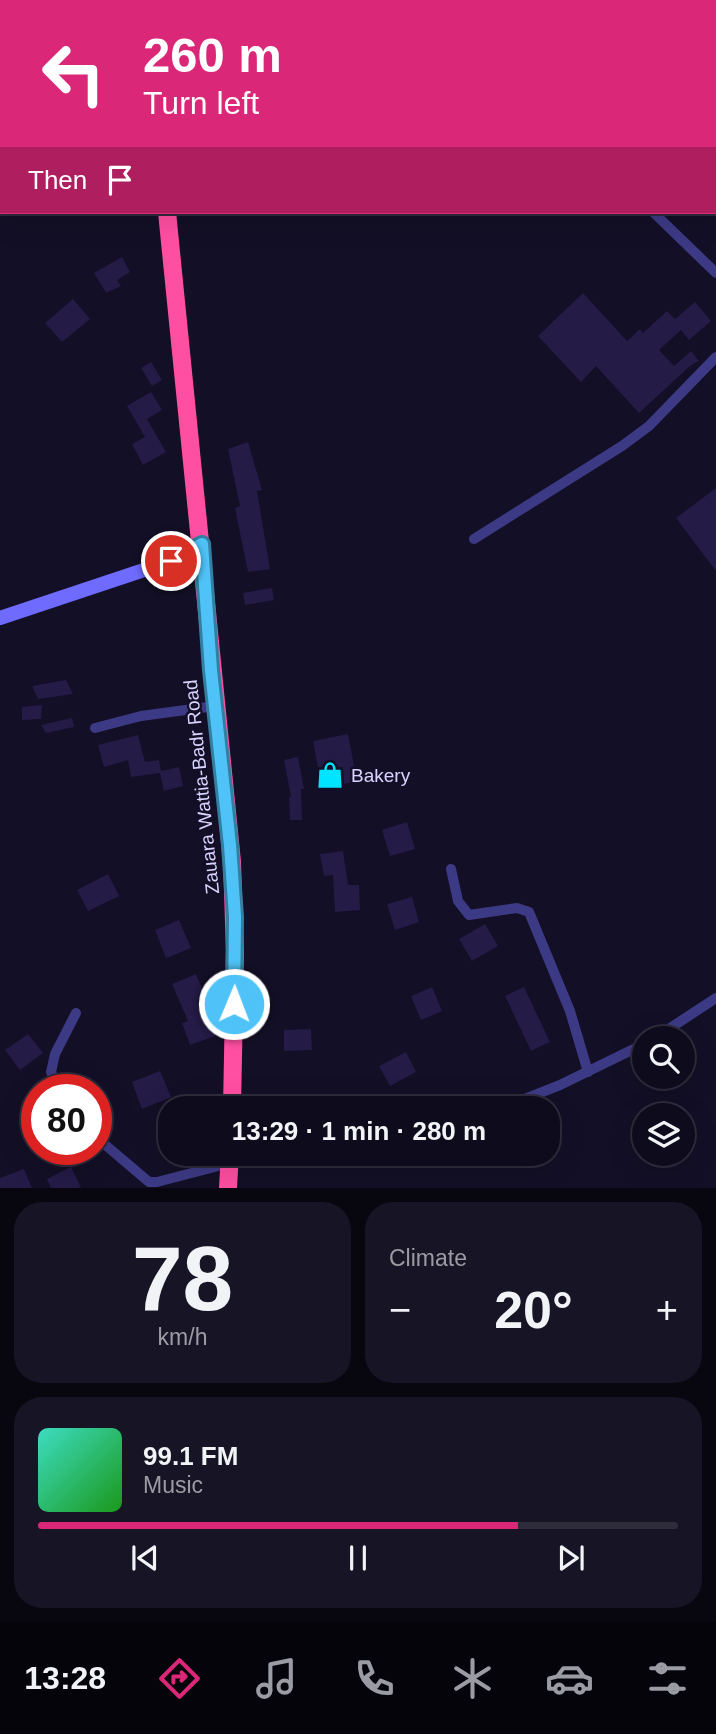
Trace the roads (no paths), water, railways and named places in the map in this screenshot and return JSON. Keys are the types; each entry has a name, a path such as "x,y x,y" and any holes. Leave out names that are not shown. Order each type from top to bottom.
{"highway":[{"name":"Zauara Wattia-Badr Road","path":"167,214 229,828 235,917 232,1096"},
{"path":"228,1188 229,1166"}],"street":[{"path":"655,214 716,273"},
{"path":"474,539 622,446 649,426 668,410 716,357"},
{"path":"0,618 171,561 202,544"},
{"path":"95,728 141,716 215,706"},
{"path":"451,869 458,901 469,915 517,908 529,912 565,1000 589,1072"},
{"path":"673,1026 716,998"},
{"path":"52,1074 55,1054 76,1013"},
{"path":"531,1096 589,1072 632,1050"},
{"path":"112,1151 149,1182 158,1182 206,1166"}],"place":[{"name":"Bakery","path":"330,775"}]}
